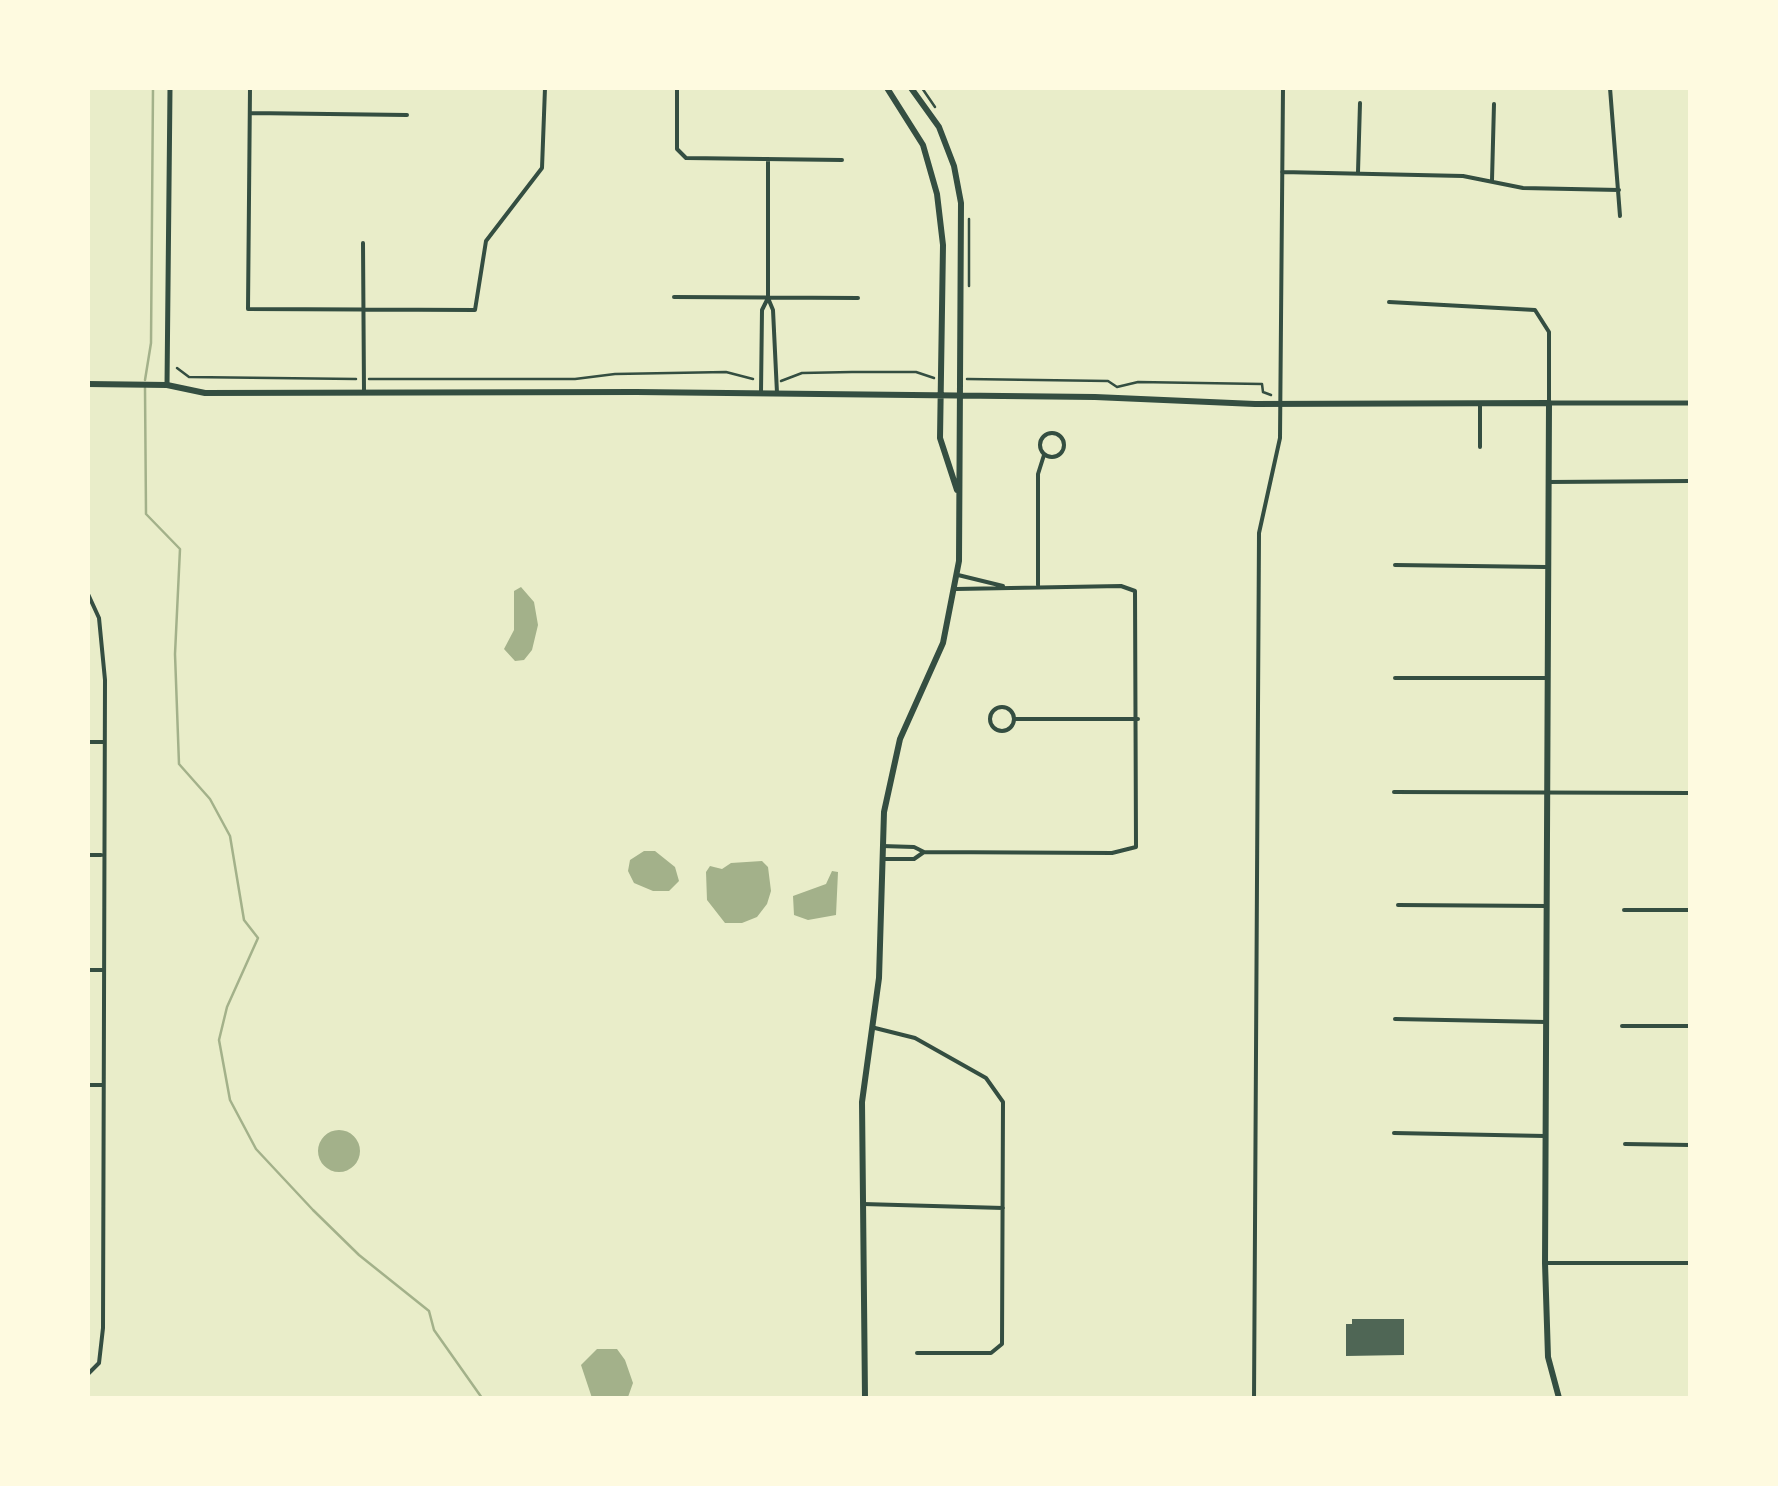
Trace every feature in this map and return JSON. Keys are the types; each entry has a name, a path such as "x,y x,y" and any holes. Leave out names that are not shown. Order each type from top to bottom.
{"main road":[{"path":"887,88 923,145 938,194 943,244 942,450 959,498"},
{"path":"866,1398 862,1102 880,963 882,846 894,760 943,643 958,575 961,203 954,166 939,127 911,88"},
{"path":"88,384 168,386 204,393 761,394 1282,404 1549,403 1545,1263 1548,1357 1560,1398"}],"street":[{"path":"168,386 170,88"},
{"path":"250,88 248,309 475,310 486,241 542,168 545,88"},
{"path":"677,88 679,153 692,159 842,160"},
{"path":"1254,1398 1259,532 1276,462 1282,404 1283,88"},
{"path":"1610,88 1620,216"},
{"path":"1358,172 1360,104"},
{"path":"1492,180 1494,104"},
{"path":"250,114 407,115"},
{"path":"768,159 768,298 773,310 777,395"},
{"path":"1282,172 1492,180 1537,190 1619,190"},
{"path":"364,243 364,392"},
{"path":"674,297 858,298"},
{"path":"761,394 762,310 768,298"},
{"path":"1388,302 1510,305 1534,310 1549,332 1549,403 1690,403"},
{"path":"1480,405 1480,447"},
{"path":"1052,433 1062,438 1064,445 1059,456 1044,454 1040,448 1044,436 1052,433"},
{"path":"1038,585 1038,474 1044,454"},
{"path":"1548,482 1690,481"},
{"path":"1395,566 1548,566"},
{"path":"958,575 1003,586"},
{"path":"882,846 914,847 924,852 1132,852 1137,840 1138,605 1132,588 1038,585 956,589"},
{"path":"88,594 103,640 103,1328 96,1368 88,1374"},
{"path":"1395,678 1547,678"},
{"path":"1000,707 1008,709 1014,719 1005,731 997,730 990,722 993,710 1000,707"},
{"path":"1014,719 1138,719"},
{"path":"88,742 103,742"},
{"path":"1394,792 1690,792"},
{"path":"882,859 914,859 924,852"},
{"path":"88,856 102,855"},
{"path":"1398,905 1547,906"},
{"path":"1624,910 1690,910"},
{"path":"88,970 102,970"},
{"path":"1396,1020 1547,1022"},
{"path":"1622,1026 1690,1026"},
{"path":"872,1027 922,1041 998,1088 1003,1107 1003,1340 995,1352 917,1353"},
{"path":"88,1085 102,1084"},
{"path":"1394,1133 1546,1136"},
{"path":"1625,1144 1690,1144"},
{"path":"862,1204 1003,1208"},
{"path":"1545,1263 1690,1263"}],"path":[{"path":"177,368 190,377 588,379 615,374"},
{"path":"967,380 1108,382 1116,387 1138,382 1262,384 1263,392 1270,394"}],"shaded area":[{"path":"521,587 534,602 538,625 532,650 524,660 515,661 504,649 514,630 514,591"},
{"path":"644,851 655,851 675,867 679,881 669,891 653,891 634,883 628,871 630,860"},
{"path":"762,861 768,867 771,891 767,904 757,917 742,923 725,923 707,900 706,872 710,866 722,869 731,863"},
{"path":"832,871 838,872 836,915 808,920 794,915 793,896 826,884"},
{"path":"339,1130 354,1136 360,1151 354,1166 339,1172 324,1166 318,1151 324,1136"},
{"path":"597,1349 617,1349 625,1360 633,1383 628,1397 592,1398 581,1365"}],"building":[{"path":"1352,1319 1404,1319 1404,1355 1346,1356 1346,1324 1352,1324"}],"waterway":[{"path":"145,380 151,343 153,88"},
{"path":"145,388 146,514 180,549 175,654 179,764 210,799 230,836 244,920 258,938 227,1007 219,1040 230,1100 256,1149 313,1210 359,1255 429,1311 434,1330 482,1398"}]}
